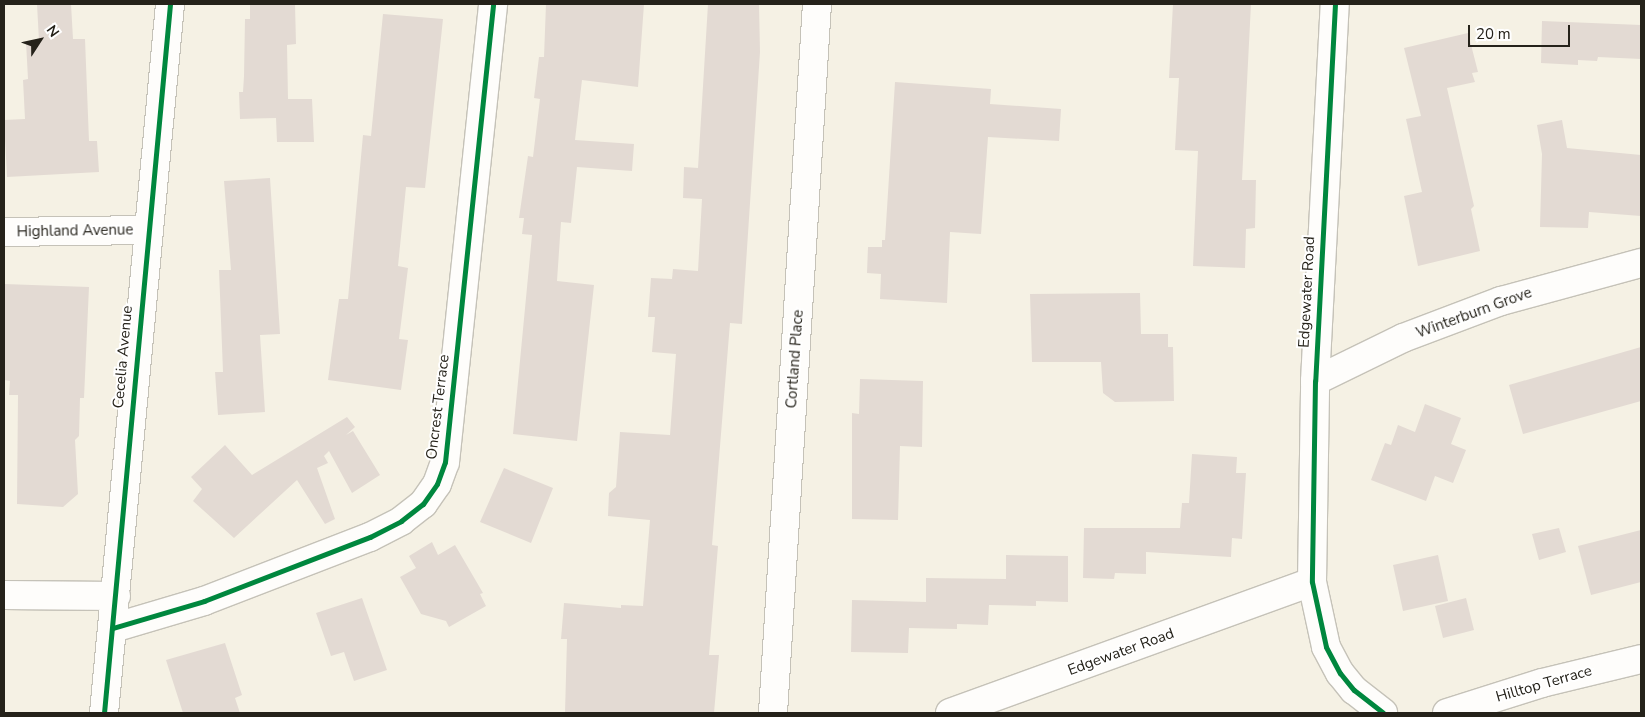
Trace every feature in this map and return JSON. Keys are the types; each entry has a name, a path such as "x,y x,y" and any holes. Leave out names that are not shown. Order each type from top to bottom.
{"street":[{"name":"Cecelia Avenue","path":"104,713 116,596 146,230 170,4"},
{"name":"Oncrest Terrace","path":"113,628 204,601 370,537 401,521 423,504 437,484 445,462 493,4"},
{"name":"Cortland Place","path":"773,713 817,4"},
{"name":"Edgewater Road","path":"950,713 1312,582 1314,382 1336,4"},
{"name":"Highland Avenue","path":"4,232 146,230"},
{"name":"Winterburn Grove","path":"1314,382 1403,338 1501,301 1641,263"},
{"path":"1312,582 1326,647 1340,673 1354,690 1383,713"},
{"path":"4,595 116,596"},
{"name":"Hilltop Terrace","path":"1447,713 1542,683 1641,659"}],"building":[{"path":"37,4 71,4 73,39 85,39 89,141 97,141 99,172 7,177 4,120 25,119 23,80 28,79 26,42 39,41"},
{"path":"250,4 295,4 296,44 287,45 288,99 312,99 314,142 277,142 276,118 240,119 239,92 243,92 245,19 250,19"},
{"path":"546,4 644,4 638,87 582,80 575,140 634,144 632,171 577,167 571,223 561,222 557,281 594,285 577,441 513,434 532,235 522,234 524,218 519,218 528,156 533,157 540,99 534,98 539,57 544,57"},
{"path":"708,4 759,4 760,52 742,324 730,323 712,545 718,546 709,655 719,655 714,713 565,713 567,639 561,639 564,603 621,608 621,605 643,606 650,520 608,516 609,493 616,487 620,432 670,435 676,354 652,352 655,317 648,317 651,278 672,279 673,269 698,271 702,199 683,198 684,167 698,168"},
{"path":"1173,4 1251,4 1242,180 1256,180 1255,228 1246,229 1245,268 1193,266 1198,151 1175,150 1179,78 1169,78"},
{"path":"383,14 443,19 425,188 406,187 398,266 408,268 399,339 408,340 401,390 328,380 339,299 348,299 363,135 371,136"},
{"path":"1542,21 1641,25 1641,59 1598,57 1597,61 1578,60 1578,65 1541,63"},
{"path":"1468,33 1478,72 1472,73 1475,82 1447,88 1474,206 1471,209 1480,251 1418,266 1404,196 1422,192 1406,119 1421,116 1404,48"},
{"path":"895,82 991,89 990,104 1061,109 1059,141 988,137 981,234 950,232 947,303 880,299 881,274 867,273 868,247 882,247 882,240 885,240"},
{"path":"1562,120 1567,148 1641,155 1641,216 1589,212 1588,228 1540,227 1542,154 1537,125"},
{"path":"270,178 280,334 260,335 265,412 218,415 215,372 223,372 219,270 231,270 224,181"},
{"path":"4,284 89,287 84,398 80,398 79,436 75,440 78,494 63,507 17,504 18,395 9,395 10,381 4,380"},
{"path":"1140,293 1141,334 1168,334 1168,347 1173,347 1174,401 1115,402 1103,393 1101,362 1032,362 1030,294"},
{"path":"1641,347 1641,401 1523,434 1509,385"},
{"path":"860,379 923,381 922,447 900,446 898,520 852,519 852,413 859,414"},
{"path":"1425,404 1461,418 1451,444 1466,450 1453,483 1435,476 1426,501 1371,480 1385,443 1391,445 1398,425 1415,432"},
{"path":"347,417 355,427 346,435 353,431 380,475 352,493 329,451 324,456 328,463 317,468 335,519 325,524 297,480 234,538 193,501 202,489 191,477 225,445 252,475"},
{"path":"1192,454 1237,457 1236,473 1246,473 1242,539 1232,538 1231,557 1146,552 1146,574 1115,573 1114,579 1083,578 1084,528 1180,528 1182,503 1189,503"},
{"path":"504,468 553,488 531,543 480,522"},
{"path":"1559,528 1566,552 1539,560 1532,534"},
{"path":"1641,530 1641,582 1591,595 1578,546"},
{"path":"432,542 438,555 455,545 483,593 480,594 486,606 449,627 446,621 421,614 400,577 416,568 409,556"},
{"path":"1006,555 1068,556 1068,602 1036,601 1036,606 989,605 988,625 957,624 957,629 909,628 908,653 851,652 852,600 926,602 926,578 1006,579"},
{"path":"1438,555 1448,601 1403,611 1393,565"},
{"path":"362,598 387,670 354,681 344,652 331,656 316,613"},
{"path":"1466,598 1474,630 1443,638 1435,606"},
{"path":"225,643 242,695 235,698 240,713 183,713 166,660"}],"cycle path":[{"path":"104,713 170,4"},
{"path":"113,628 204,601 370,537 401,521 423,504 437,484 445,462 493,4"},
{"path":"1335,4 1315,381 1312,582 1326,647 1340,673 1354,690 1383,713"}]}
